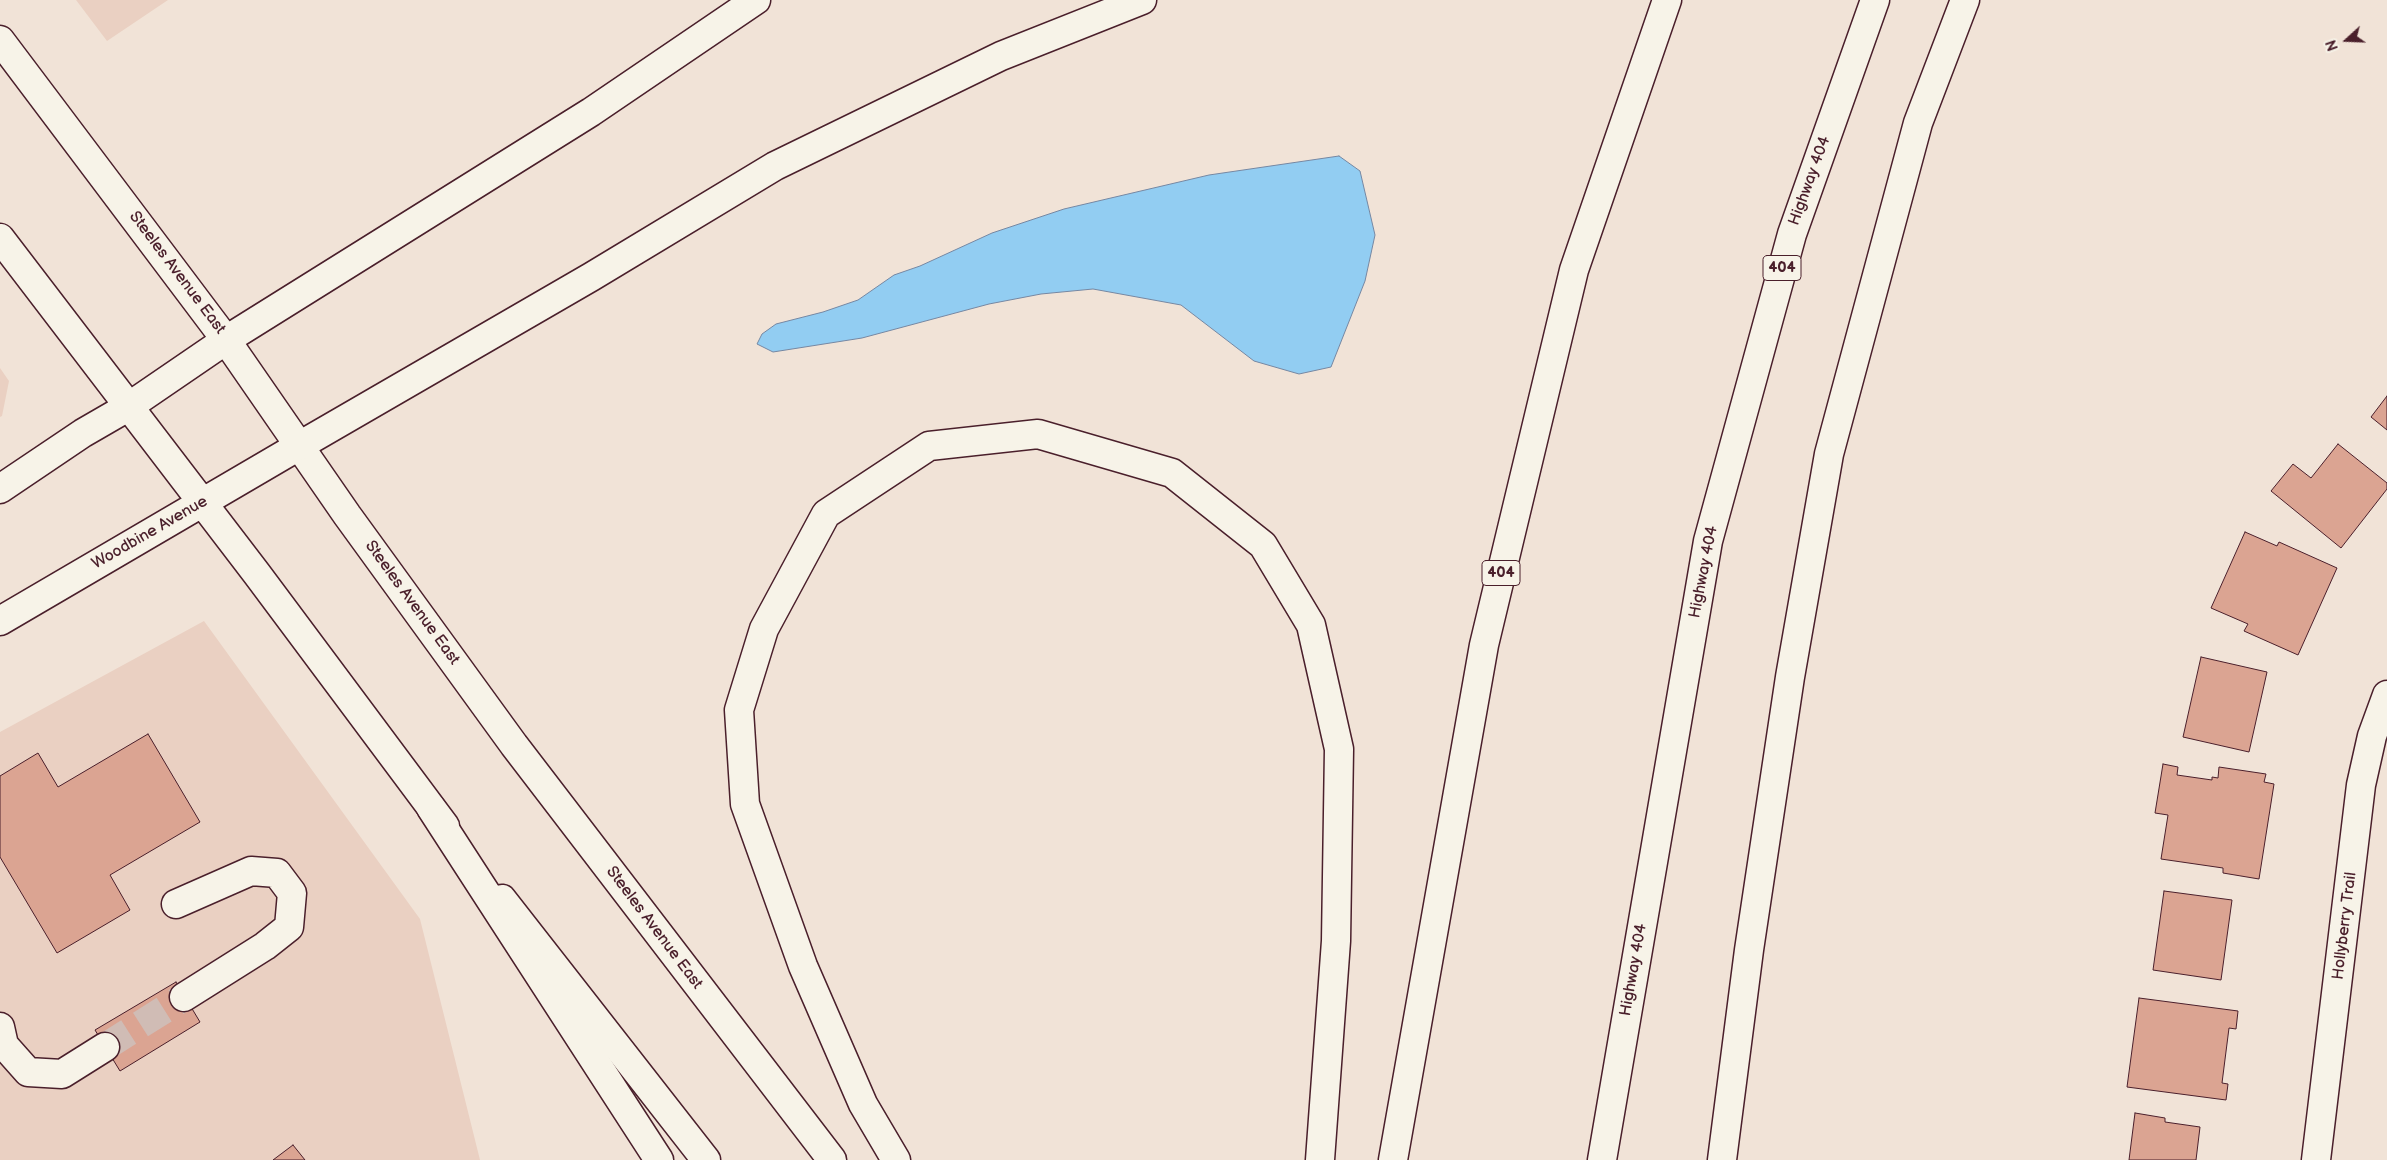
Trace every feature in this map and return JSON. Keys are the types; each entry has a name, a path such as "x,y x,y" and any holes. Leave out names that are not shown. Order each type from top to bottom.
{"main road":[{"path":"0,489 82,433 128,407 226,340 591,112 756,0"},
{"name":"Woodbine Avenue","path":"0,621 591,277 775,166 1001,56 1142,0"},
{"name":"404","path":"1393,1160 1484,646 1574,270 1667,0"},
{"name":"Highway 404","path":"1602,1160 1708,541 1792,234 1875,0"},
{"path":"1722,1160 1749,950 1788,687 1829,454 1918,123 1965,0"},
{"name":"Steeles Avenue East","path":"0,40 226,340 346,515 514,745 832,1160"},
{"path":"0,238 257,574 431,808 706,1160"},
{"path":"896,1160 863,1104 803,966 745,804 739,710 764,629 826,514 929,446 1038,434 1172,473 1263,545 1311,625 1339,749 1336,941 1320,1160"},
{"name":"Hollyberry Trail","path":"2316,1160 2361,785 2372,736 2387,695"},
{"path":"431,808 659,1160"},
{"path":"176,904 251,871 277,873 292,893 289,927 265,946 184,996"},
{"path":"0,1027 4,1045 28,1072 62,1074 105,1046"}],"shaded area":[{"path":"76,0 168,0 107,41"},
{"path":"0,368 9,381 2,416 0,417"},
{"path":"204,621 420,919 480,1160 0,1160 0,732"}],"water":[{"path":"1339,156 1360,171 1375,235 1365,281 1331,367 1299,374 1254,361 1181,305 1093,289 1041,294 989,304 862,338 773,352 757,344 762,334 776,324 823,312 858,300 894,275 920,266 992,233 1064,209 1209,175"}],"building":[{"path":"2387,396 2387,430 2371,417"},
{"path":"2338,444 2387,483 2387,489 2341,548 2271,491 2293,464 2311,478"},
{"path":"2245,532 2277,546 2279,542 2337,568 2298,655 2244,631 2248,624 2211,608"},
{"path":"2201,657 2267,672 2249,752 2183,737"},
{"path":"148,734 200,822 110,875 130,910 57,953 0,857 0,776 38,753 58,787"},
{"path":"2163,764 2178,767 2177,775 2212,780 2212,777 2218,778 2219,767 2266,774 2264,782 2274,784 2259,879 2223,873 2223,868 2161,859 2168,815 2155,813"},
{"path":"2164,891 2232,900 2221,980 2153,970"},
{"path":"176,982 200,1022 120,1071 95,1030"},
{"path":"2139,998 2238,1011 2236,1029 2229,1028 2222,1083 2228,1084 2226,1100 2127,1087"},
{"path":"2135,1113 2165,1118 2165,1122 2200,1127 2196,1160 2129,1160"},
{"path":"293,1145 305,1160 273,1160"}],"tunnel":[{"path":"105,1047 184,997"}]}
